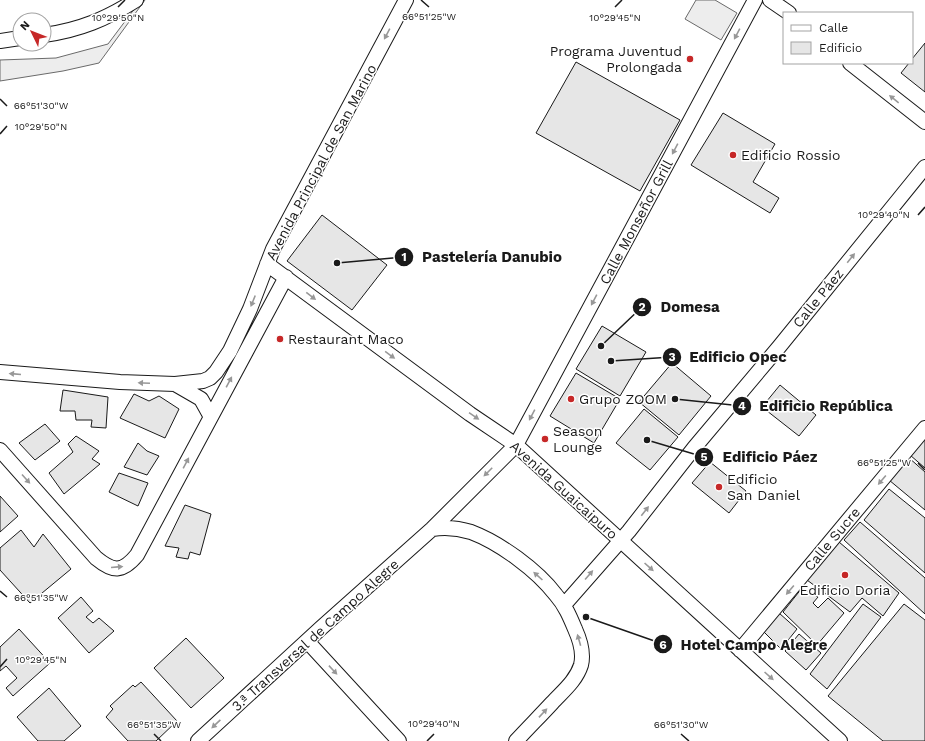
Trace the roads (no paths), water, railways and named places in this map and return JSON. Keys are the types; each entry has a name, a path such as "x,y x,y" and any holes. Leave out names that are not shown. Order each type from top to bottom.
{"street":[{"path":"52,34 66,32 92,24 119,11 136,0"},
{"name":"Avenida Principal de San Marino","path":"0,372 120,382 175,384 203,381 210,378 216,372 230,350 241,328 273,249 406,0"},
{"name":"Calle Monseñor Grill","path":"516,445 755,0"},
{"path":"770,0 788,12"},
{"path":"0,41 12,39"},
{"path":"851,64 925,122"},
{"name":"Calle Páez","path":"564,605 620,541 694,448 779,347 925,167"},
{"name":"Avenida Guaicaipuro","path":"267,264 386,353 470,414 516,445 740,650 834,739"},
{"name":"Avenida Principal de San Marino","path":"0,450 96,558 112,569 119,569 129,565 137,555 286,277"},
{"name":"Avenida Principal de San Marino","path":"175,384 201,398 211,417"},
{"name":"Calle Sucre","path":"740,650 925,430"},
{"name":"3.ª Transversal de Campo Alegre","path":"198,741 432,529 516,445"},
{"path":"432,529 448,527 470,532 498,545 535,573 550,588 564,605 579,638 582,650 581,664 575,678 516,741"},
{"path":"307,641 399,741"}],"place":[{"name":"Programa Juventud Prolongada","path":"690,59"},
{"name":"Edificio Rossio","path":"733,155"},
{"name":"Pastelería Danubio","path":"337,263"},
{"name":"Restaurant Maco","path":"280,339"},
{"name":"Domesa","path":"601,346"},
{"name":"Edificio Opec","path":"611,361"},
{"name":"Grupo ZOOM","path":"571,399"},
{"name":"Edificio República","path":"675,399"},
{"name":"Season Lounge","path":"545,439"},
{"name":"Edificio Páez","path":"647,440"},
{"name":"Edificio San Daniel","path":"719,487"},
{"name":"Edificio Doria","path":"845,575"},
{"name":"Hotel Campo Alegre","path":"586,617"}]}
